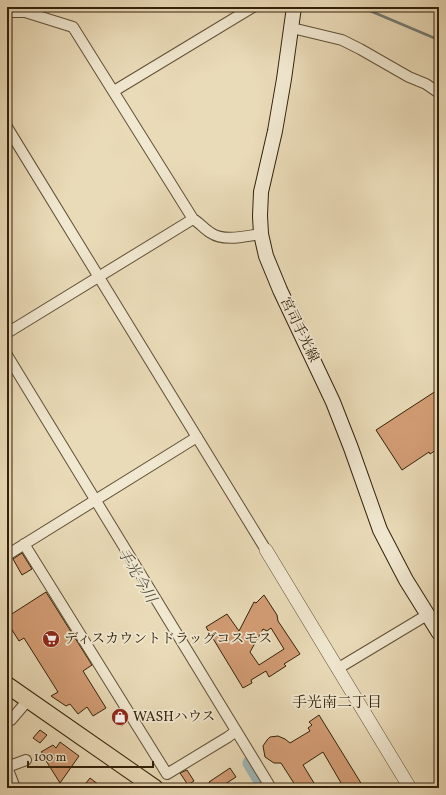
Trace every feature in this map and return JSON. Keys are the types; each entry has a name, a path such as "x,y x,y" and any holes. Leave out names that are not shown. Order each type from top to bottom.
{"main road":[{"name":"宮司手光線","path":"294,7 292,28 275,131 261,192 261,234 266,256 272,273 334,402 352,448 380,530 427,615 439,633"},
{"path":"7,684 155,788"}],"street":[{"path":"114,91 253,7"},
{"path":"7,12 25,12 73,27 193,219 199,222 211,233 222,237 261,234"},
{"path":"292,28 342,40 409,77 426,84 439,93"},
{"path":"7,127 410,788"},
{"path":"7,333 193,219"},
{"path":"7,355 92,502 233,733 270,788"},
{"path":"7,554 197,437"},
{"path":"24,544 167,774 233,733"},
{"path":"337,669 427,615"},
{"path":"7,721 11,720 28,700"},
{"path":"15,788 7,767 26,760"}],"building":[{"path":"439,389 439,448 430,454 429,452 402,470 376,430"},
{"path":"22,553 32,569 22,575 13,559"},
{"name":"ディスカウントドラッグコスモス","path":"46,592 92,665 83,671 106,708 93,716 87,707 78,714 70,704 66,706 51,696 58,692 24,638 19,641 7,622 7,617"},
{"path":"264,595 277,615 278,621 300,654 284,664 286,666 269,677 266,671 251,680 252,683 243,688 206,627 227,614 239,631 254,602 256,603","holes":["271,628 284,649 259,665 250,652 263,629 267,631"]},
{"name":"WASHハウス","path":"119,709 127,722 121,726 113,713"},
{"path":"319,715 364,788 344,788 323,752 303,765 317,788 297,788 281,763 274,763 265,757 263,746 270,737 278,736 290,743 310,731 308,728 312,725 309,722"},
{"path":"40,730 47,735 40,743 33,738"},
{"path":"60,742 79,756 60,783 43,756 44,754 41,752 53,745 56,748"},
{"path":"230,768 236,777 219,788 213,788 209,782"},
{"path":"187,770 194,781 188,785 180,773"},
{"path":"90,778 103,788 82,788"}],"waterway":[{"path":"361,7 439,40"},
{"name":"手光今川","path":"250,763 265,788"}],"place":[{"name":"ディスカウントドラッグコスモス","path":"51,639"},
{"name":"WASHハウス","path":"120,717"}],"district":[{"name":"手光南二丁目","path":"337,703"}]}
